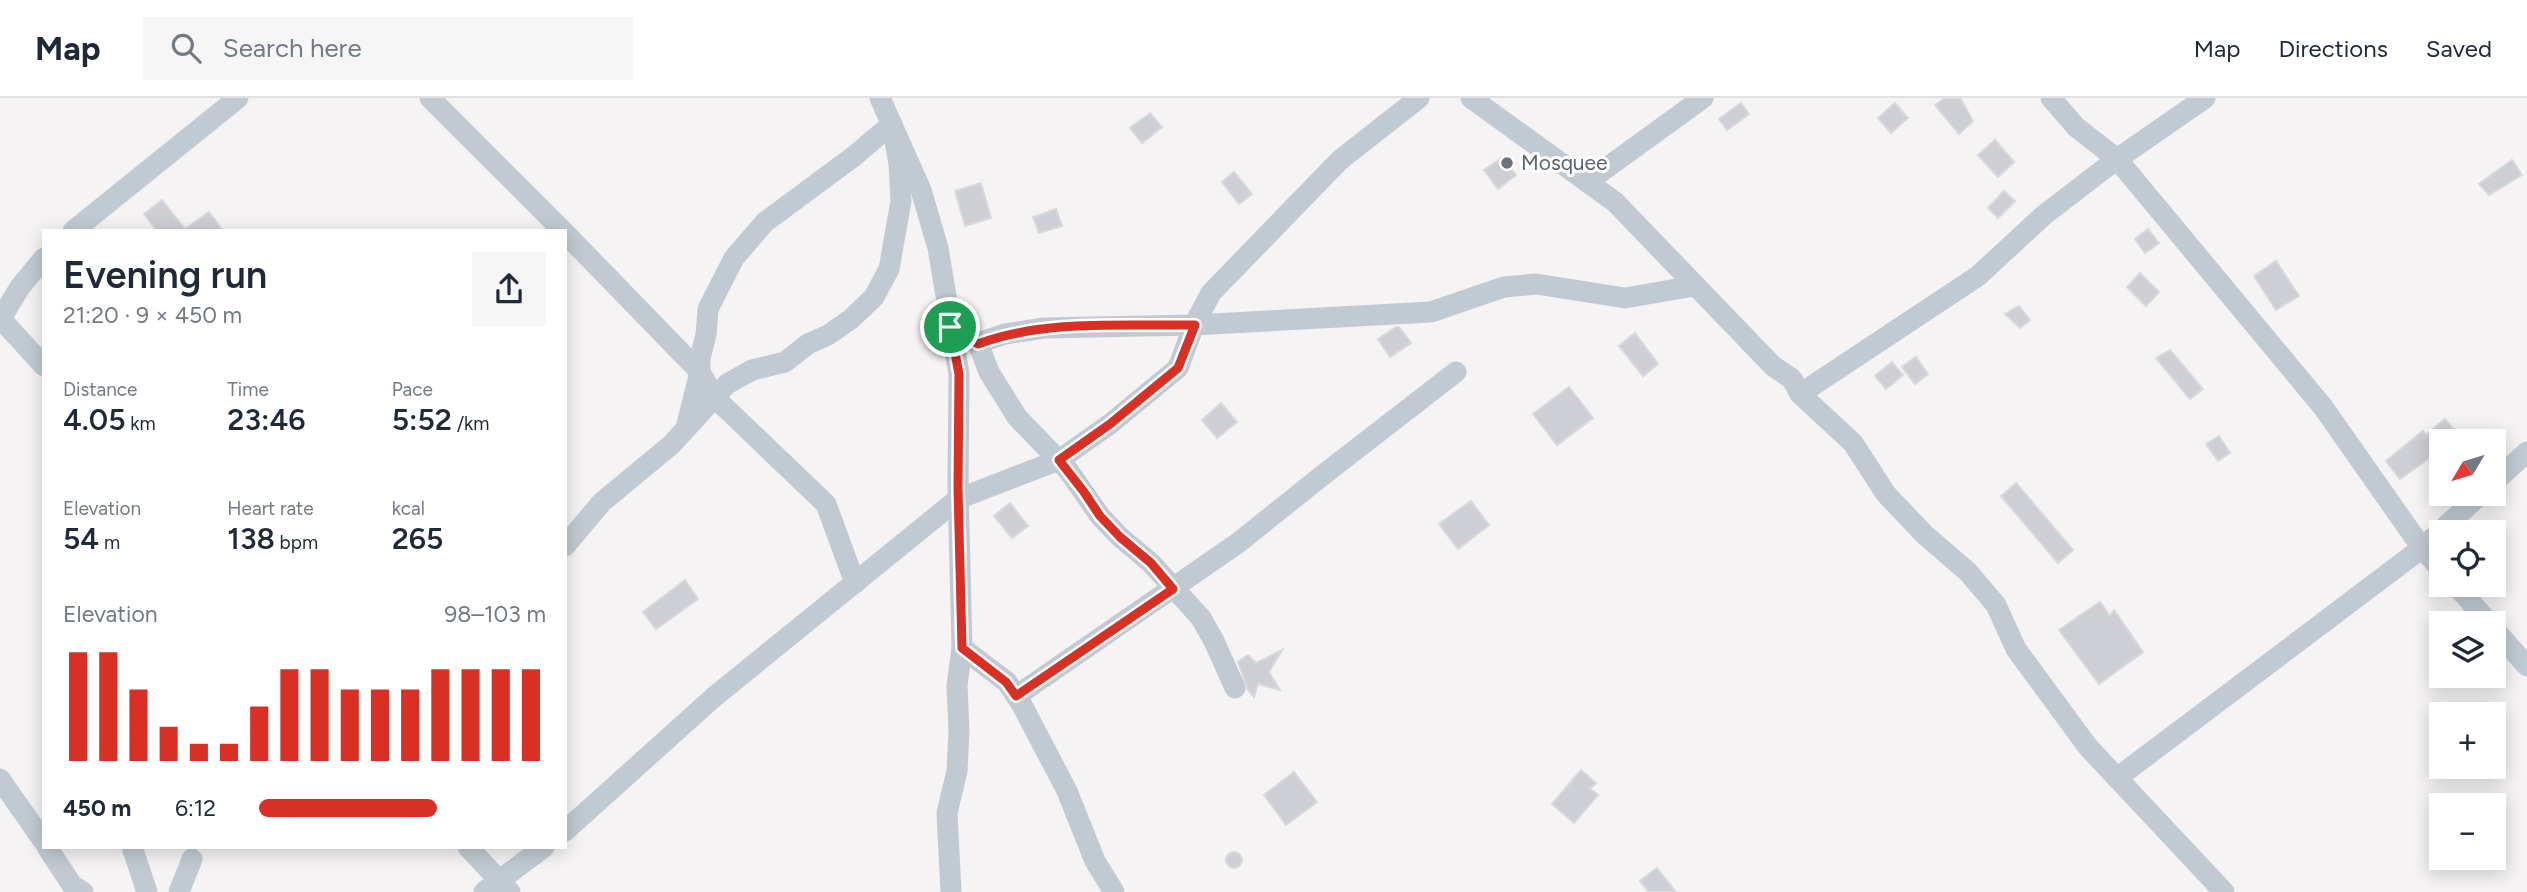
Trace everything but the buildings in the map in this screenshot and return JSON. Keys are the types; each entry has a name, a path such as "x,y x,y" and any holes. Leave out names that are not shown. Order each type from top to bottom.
{"street":[{"path":"76,229 238,98"},
{"path":"430,98 561,229"},
{"path":"880,98 921,190 938,248 959,374 958,499 962,648 957,686 960,731 957,771 947,813 951,892"},
{"path":"567,829 714,696 958,499 1059,460 1110,424 1178,368 1211,293 1340,160 1419,98"},
{"path":"1471,98 1615,202 1773,366 1792,379 1800,394 1853,443 1886,494 1924,535 1968,572 1996,605 2016,649 2088,747 2224,892"},
{"path":"1587,182 1703,98"},
{"path":"2051,98 2076,127 2117,159 2323,407 2429,556"},
{"path":"1800,394 1978,276 2044,215 2117,159 2205,98"},
{"path":"686,428 700,372 708,309 734,258 765,222 853,157 892,124"},
{"path":"567,544 602,502 648,466 727,384 752,370 785,362 808,344 828,335 874,297 889,269 901,201 899,164 892,124"},
{"path":"567,235 700,372 714,397 825,504 855,583"},
{"path":"42,260 20,287 0,319 42,364"},
{"path":"978,344 1005,334 1044,328 1195,325 1431,312 1504,287 1536,284 1625,298 1694,286"},
{"path":"950,327 978,344 989,372 1017,417 1059,460 1100,516 1151,563 1200,618 1214,641 1235,688"},
{"path":"1016,696 1238,543 1456,372"},
{"path":"2506,471 2527,452"},
{"path":"2117,779 2422,548 2468,506"},
{"path":"2466,597 2479,611"},
{"path":"2506,642 2527,666"},
{"path":"962,648 1006,682 1016,696 1067,791 1095,861 1114,892"},
{"path":"0,779 42,839"},
{"path":"48,849 72,885 83,892"},
{"path":"133,849 147,892"},
{"path":"469,849 498,888 542,849"},
{"path":"179,892 192,859"}],"place":[{"name":"Mosquee","path":"1507,163"}],"route":[{"path":"1195,325 1178,368 1110,424 1059,460 1069,470 1100,516 1151,563 1173,589 1016,696 1006,682 962,648 958,488 959,374 950,327 978,344 1005,334 1044,328 1195,325"}]}
